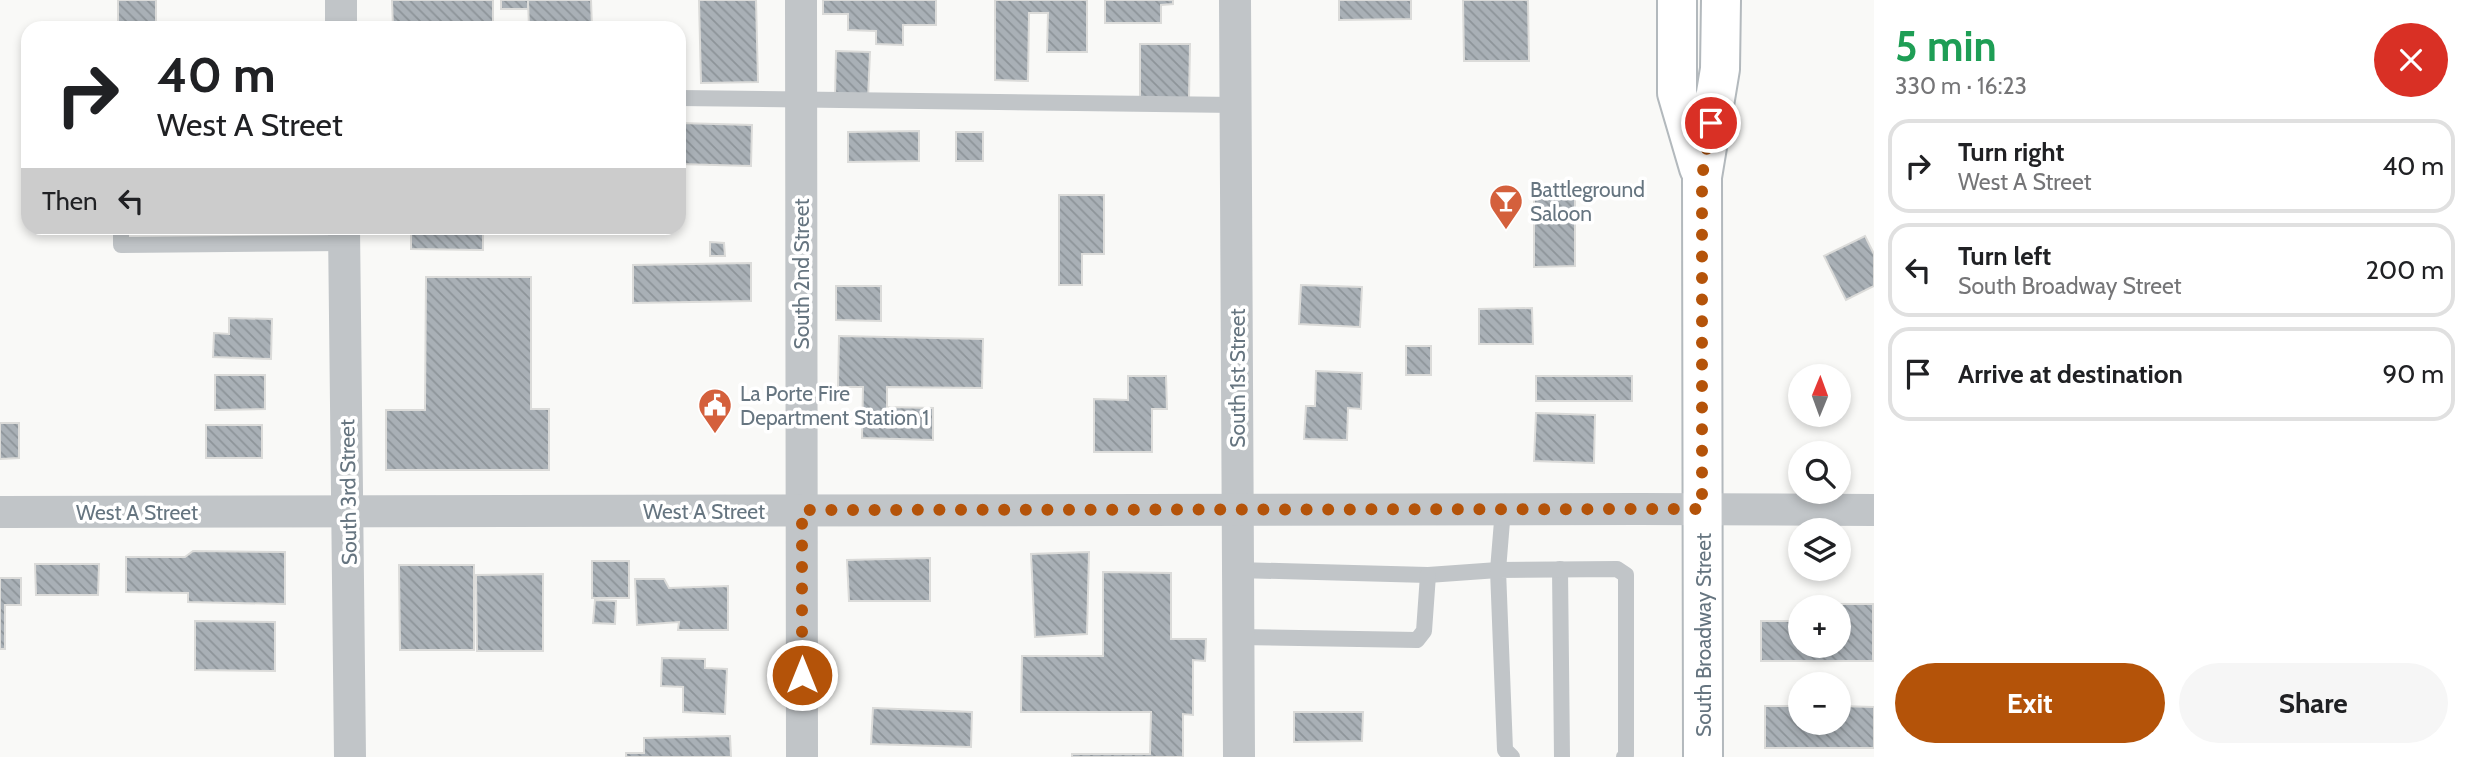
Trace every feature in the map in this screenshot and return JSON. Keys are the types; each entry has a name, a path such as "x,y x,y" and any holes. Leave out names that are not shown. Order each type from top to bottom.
{"main road":[{"name":"South Broadway Street","path":"1676,0 1677,93 1702,177"},
{"name":"South Broadway Street","path":"1703,757 1702,177 1720,69 1721,0"}],"street":[{"path":"341,0 341,21"},
{"name":"South 2nd Street","path":"801,0 802,757"},
{"name":"South 1st Street","path":"1235,0 1239,757"},
{"name":"South 3rd Street","path":"344,235 350,757"},
{"name":"West A Street","path":"0,512 1874,510"}],"lane":[{"path":"686,98 1235,105"},
{"path":"121,235 121,245 344,235"},
{"path":"1503,509 1498,570 1505,750 1512,757"},
{"path":"1560,569 1562,757"},
{"path":"1238,570 1428,575 1498,570 1617,569 1626,575 1624,757"},
{"path":"1238,637 1417,640 1424,631 1428,575"}],"building":[{"path":"118,0 156,0 156,21 118,21"},
{"path":"392,0 493,0 493,21 393,21"},
{"path":"501,0 528,0 528,9 501,9"},
{"path":"528,0 591,0 592,21 529,21"},
{"path":"699,0 756,0 758,82 701,83"},
{"path":"823,0 936,0 936,25 903,25 903,45 876,44 876,31 848,30 848,14 823,14"},
{"path":"995,0 1087,0 1087,52 1047,52 1048,13 1029,13 1028,81 995,80"},
{"path":"1105,0 1173,0 1173,4 1161,5 1161,23 1105,23"},
{"path":"1339,0 1411,0 1411,19 1339,20"},
{"path":"1463,0 1528,0 1529,61 1464,61"},
{"path":"1140,44 1190,44 1189,99 1140,100"},
{"path":"836,51 870,52 868,99 835,98"},
{"path":"686,123 752,125 751,166 686,164"},
{"path":"919,131 919,161 848,162 848,132"},
{"path":"956,132 983,132 983,161 956,161"},
{"path":"1059,195 1104,195 1104,254 1082,254 1082,285 1059,285"},
{"path":"1534,196 1575,196 1575,266 1534,267"},
{"path":"411,235 483,235 483,250 411,249"},
{"path":"1865,236 1874,254 1874,286 1846,300 1824,256"},
{"path":"710,242 724,243 725,256 710,256"},
{"path":"751,263 751,301 633,303 633,265"},
{"path":"426,277 531,277 531,409 549,409 549,470 386,470 386,410 425,410"},
{"path":"1301,285 1362,287 1360,327 1299,324"},
{"path":"836,286 881,286 881,321 836,320"},
{"path":"1532,308 1533,344 1479,344 1479,309"},
{"path":"229,318 272,319 271,359 213,357 214,333 229,334"},
{"path":"839,336 983,339 982,388 887,387 887,407 933,408 933,440 862,438 863,387 838,387"},
{"path":"1406,346 1431,346 1431,375 1406,375"},
{"path":"1316,371 1362,373 1361,409 1348,408 1347,440 1304,439 1306,406 1315,406"},
{"path":"215,375 265,375 265,409 215,410"},
{"path":"1128,376 1166,376 1167,409 1152,409 1152,452 1094,452 1094,399 1128,400"},
{"path":"1536,376 1632,376 1632,401 1536,401"},
{"path":"1536,413 1595,415 1594,463 1534,461"},
{"path":"0,423 19,423 19,458 0,459"},
{"path":"206,425 262,425 262,458 206,458"},
{"path":"193,551 285,552 285,604 188,602 188,593 126,592 126,557 185,557"},
{"path":"1089,552 1087,634 1035,637 1031,554"},
{"path":"930,558 930,601 849,601 847,560"},
{"path":"592,561 629,561 629,598 592,598"},
{"path":"35,564 99,564 98,595 36,595"},
{"path":"399,565 474,565 474,650 400,650"},
{"path":"1103,572 1171,573 1171,639 1206,639 1205,661 1193,660 1193,715 1183,714 1183,757 1072,757 1072,754 1150,754 1151,712 1021,712 1022,656 1103,656"},
{"path":"543,574 543,651 477,651 476,575"},
{"path":"0,578 21,578 21,605 5,605 5,649 0,649"},
{"path":"635,579 664,579 669,588 728,586 728,630 678,630 679,622 637,625"},
{"path":"595,600 616,601 615,624 593,623"},
{"path":"1851,604 1873,604 1873,661 1761,661 1761,621 1788,621 1788,658 1851,658"},
{"path":"195,621 275,622 275,671 195,670"},
{"path":"662,658 705,659 705,668 727,669 725,714 683,712 683,687 661,686"},
{"path":"1765,706 1788,706 1788,735 1851,735 1851,706 1874,707 1874,748 1765,748"},
{"path":"873,708 972,712 971,747 871,744"},
{"path":"1294,712 1363,712 1362,741 1294,742"},
{"path":"730,736 731,757 626,757 626,753 644,753 644,738"}],"place":[{"name":"Battleground Saloon","path":"1506,231"},
{"name":"La Porte Fire Department Station 1","path":"715,435"}],"route":[{"path":"802,675 802,510 1702,509 1702,177 1711,123"}]}
